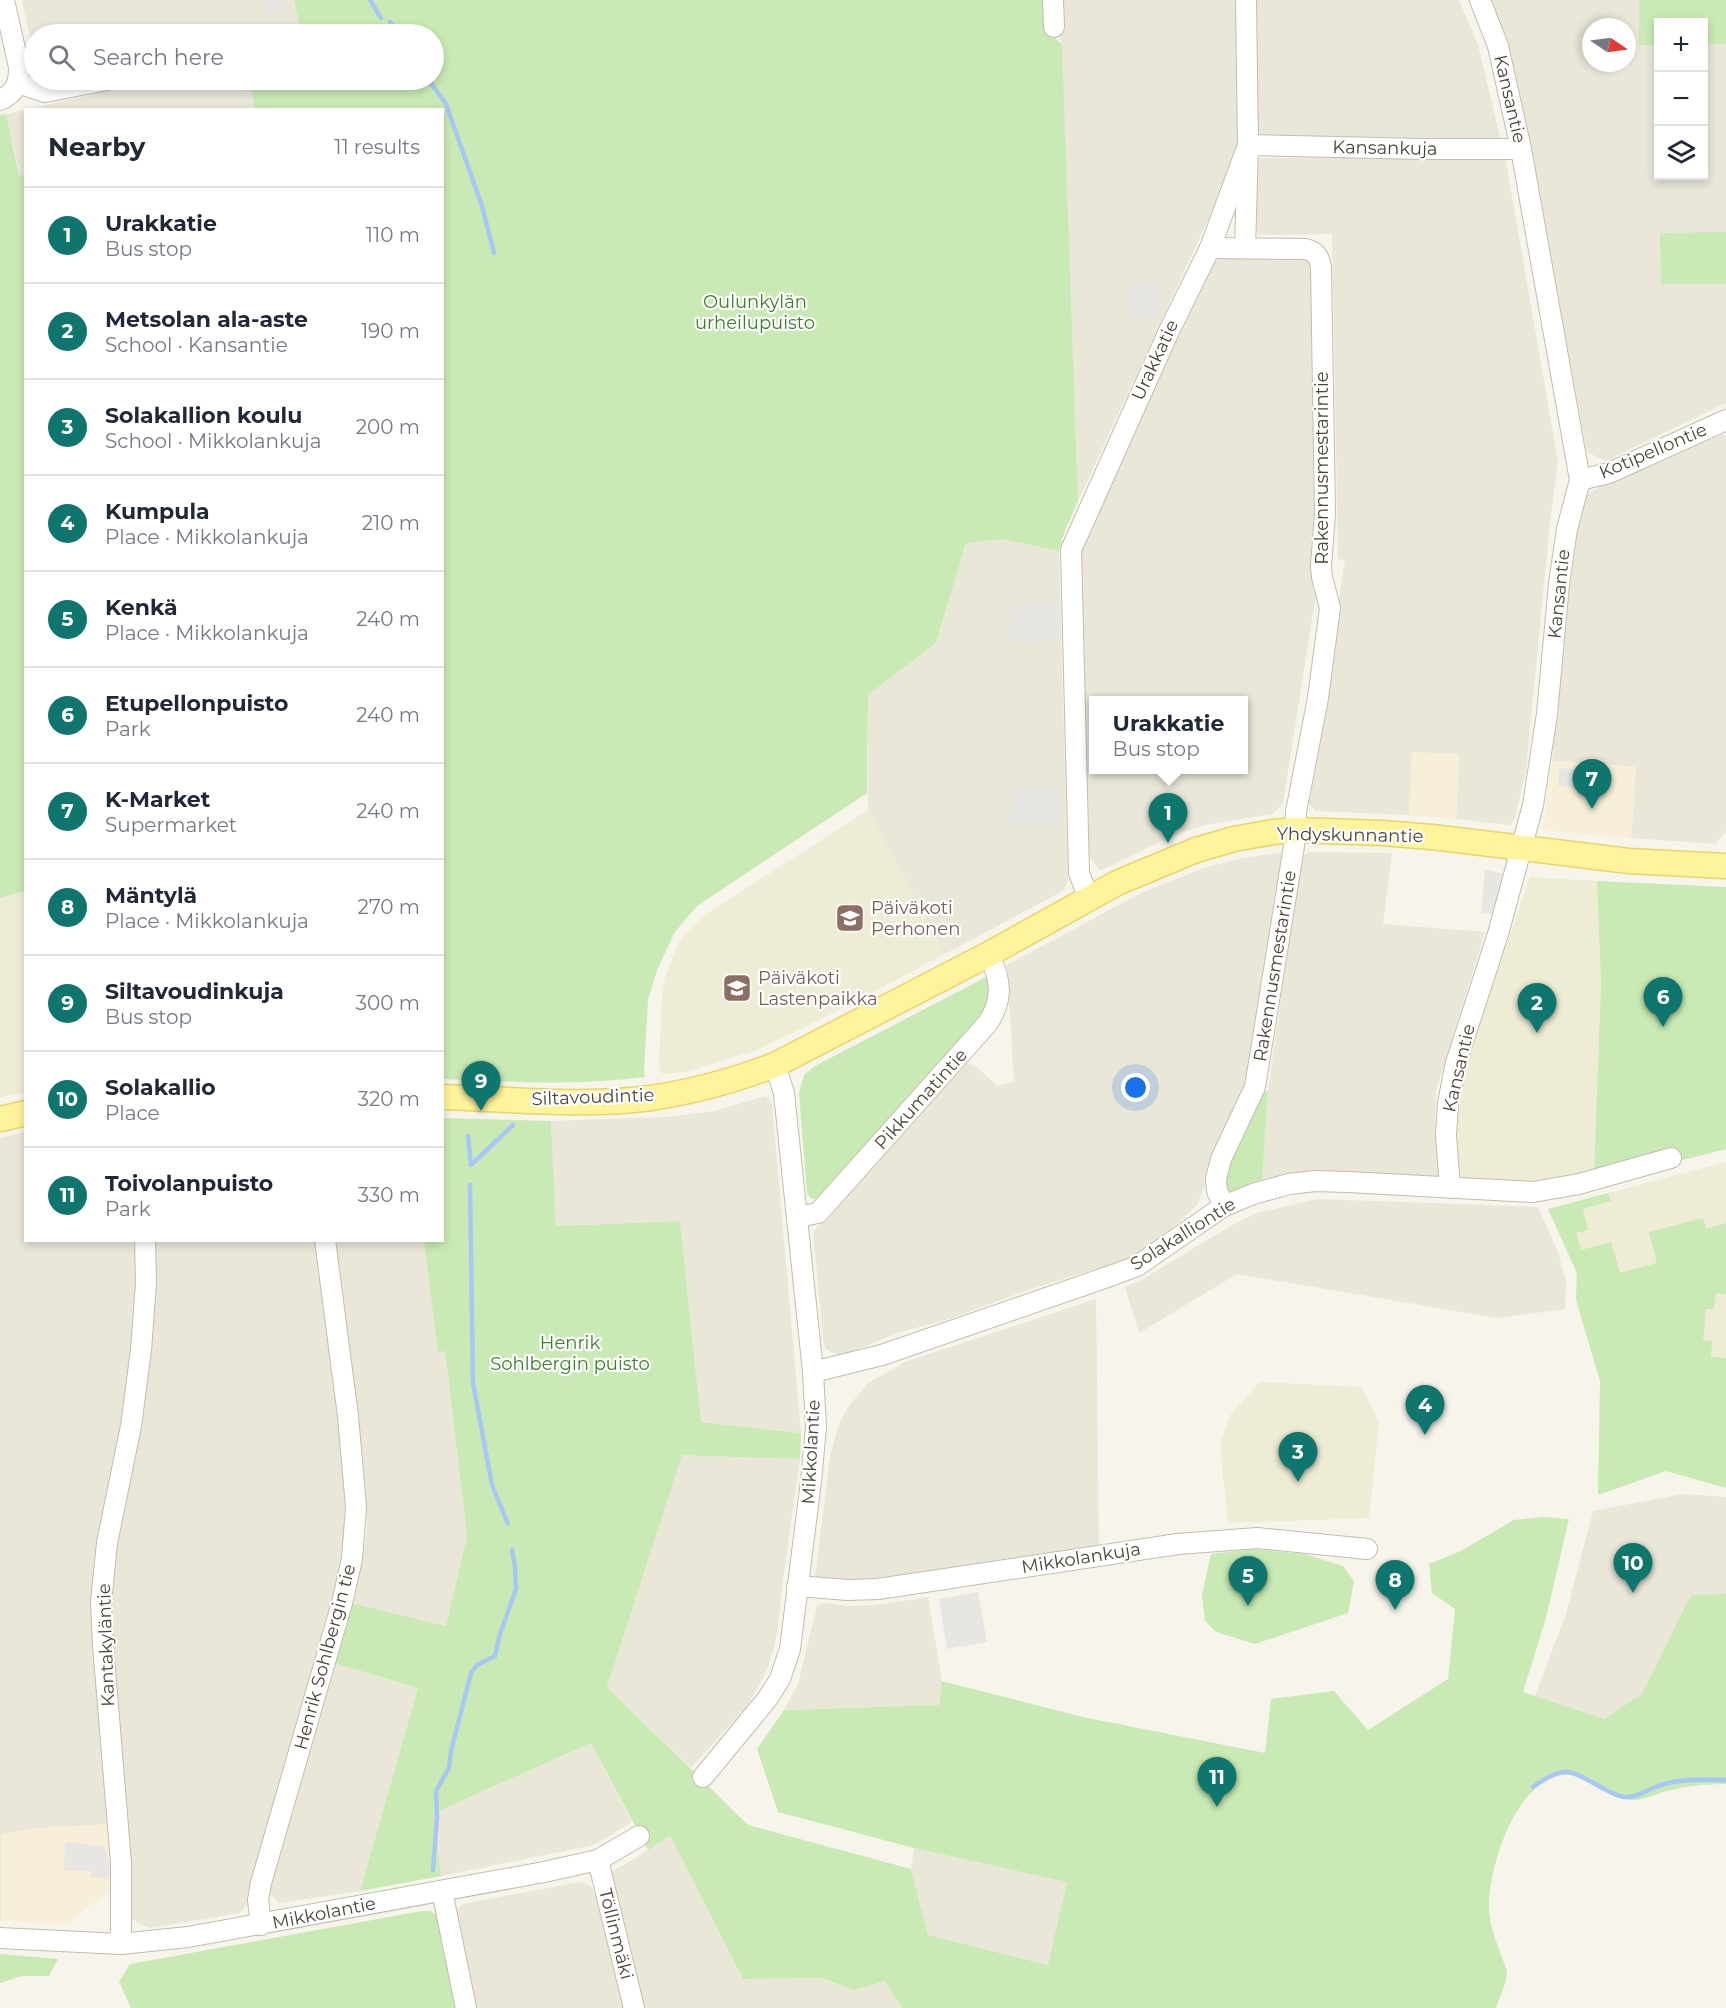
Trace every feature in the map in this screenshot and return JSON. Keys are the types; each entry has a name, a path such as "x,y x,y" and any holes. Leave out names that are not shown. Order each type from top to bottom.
{"main road":[{"name":"Yhdyskunnantie","path":"775,1065 989,954 1117,883 1196,850 1243,837 1295,830 1428,836 1629,861 1726,866"},
{"name":"Siltavoudintie","path":"444,1097 610,1101 650,1098 722,1083 775,1065"},
{"path":"0,1119 24,1113"}],"street":[{"path":"0,100 12,92 18,82 19,67 4,0"},
{"path":"1053,0 1054,27"},
{"name":"Urakkatie","path":"1245,248 1248,145 1246,0"},
{"name":"Kansantie","path":"1450,1188 1446,1135 1448,1103 1456,1063 1498,934 1522,849 1538,777 1567,529 1580,480 1521,148 1498,46 1480,0"},
{"path":"18,82 24,84"},
{"path":"40,90 45,92 55,90"},
{"name":"Urakkatie","path":"1089,898 1079,873 1071,550 1168,331 1210,248 1248,145"},
{"name":"Kansankuja","path":"1248,145 1421,149 1521,148"},
{"name":"Rakennusmestarintie","path":"1210,248 1306,249 1317,254 1322,267 1325,513 1321,566 1330,608 1318,698 1296,812 1293,853 1255,1087 1221,1159 1216,1179 1224,1206"},
{"name":"Kotipellontie","path":"1580,480 1610,473 1726,420"},
{"name":"Pikkumatintie","path":"797,1217 818,1213 987,1024 998,1005 999,993 995,967 989,954"},
{"name":"Mikkolantie","path":"703,1777 775,1689 789,1649 816,1427 813,1371 784,1093 775,1065"},
{"name":"Solakalliontie","path":"813,1371 882,1355 1137,1266 1224,1206 1272,1187 1315,1181 1533,1192 1579,1184 1671,1158"},
{"name":"Kantakyläntie","path":"121,1944 121,1863 101,1602 107,1543 131,1426 141,1350 146,1284 145,1242"},
{"name":"Henrik Sohlbergin tie","path":"261,1925 258,1900 261,1883 342,1604 352,1559 356,1507 354,1482 348,1416 325,1242"},
{"name":"Mikkolankuja","path":"797,1586 848,1590 878,1589 1136,1550 1257,1538 1367,1549"},
{"name":"Mikkolantie","path":"0,1938 121,1944 188,1938 598,1860 639,1836"},
{"name":"Töllinmäki","path":"598,1860 634,2008"},
{"path":"442,1891 466,2008"}],"shaded area":[{"path":"22,0 294,0 299,24 27,24"},
{"path":"263,0 284,0 286,9 266,13"},
{"path":"1059,0 1239,0 1239,153 1078,501"},
{"path":"1252,0 1459,0 1478,45 1502,145 1259,136 1256,133"},
{"path":"1491,0 1726,0 1726,403 1606,461 1587,452 1531,154 1506,45"},
{"path":"113,90 251,90 255,108 33,108"},
{"path":"24,110 24,175 20,176 6,114"},
{"path":"1505,156 1558,462 1526,770 1515,818 1510,825 1456,819 1459,755 1412,752 1409,815 1316,811 1307,802 1345,560 1338,559 1332,234 1260,235 1252,227 1252,167 1261,158"},
{"path":"1302,256 1311,265 1316,594 1283,803 1272,814 1204,825 1172,836 1100,871 1086,851 1079,551 1212,264 1222,258"},
{"path":"1160,282 1157,317 1129,318 1128,283"},
{"path":"1717,431 1726,437 1726,831 1715,844 1631,838 1636,767 1552,761 1579,509 1589,493 1659,456"},
{"path":"1003,539 1059,551 1068,882 1059,893 945,954 868,810 868,695 936,643 966,543"},
{"path":"1057,604 1058,640 1006,643 1005,625 1011,624 1010,606"},
{"path":"1412,752 1459,754 1456,819 1409,815"},
{"path":"1552,761 1636,767 1631,838 1543,830"},
{"path":"1559,768 1608,772 1607,790 1558,786"},
{"path":"1060,787 1060,823 1007,824 1007,806 1013,805 1013,788"},
{"path":"868,810 945,954 757,1050 688,1071 661,1073 659,1065 665,978 676,948 684,935 711,911"},
{"path":"1282,852 1252,1075 1245,1083 1197,1205 1164,1236 1128,1259 1031,1289 946,1320 900,1332 846,1354 837,1355 826,1349 823,1340 813,1232 965,1063 975,1065 997,1086 1014,1082 1007,965 1141,893 1201,869 1238,859"},
{"path":"1309,852 1392,853 1383,924 1485,932 1436,1091 1435,1135 1442,1178 1313,1172 1262,1180 1268,1091 1300,862"},
{"path":"1485,870 1514,876 1503,915 1481,913"},
{"path":"1530,877 1597,881 1601,984 1594,1172 1530,1181 1465,1180 1458,1173 1455,1159 1459,1093 1467,1060"},
{"path":"24,890 24,1092 0,1097 0,897"},
{"path":"766,1096 772,1104 801,1433 701,1422 680,1221 556,1226 551,1121 666,1117 715,1111"},
{"path":"24,1132 24,1242 137,1242 134,1340 121,1434 100,1525 93,1590 108,1824 29,1829 1,1835 1,1921 0,1921 0,1138"},
{"path":"1726,1162 1726,1379 1576,1300 1577,1273 1548,1209"},
{"path":"1317,1199 1538,1207 1558,1252 1566,1281 1565,1309 1497,1318 1237,1274 1139,1333 1125,1287 1140,1281 1230,1226 1257,1213"},
{"path":"153,1242 316,1242 342,1428 348,1495 342,1560 331,1612 246,1906 240,1913 149,1928 131,1919 128,1848 110,1611 111,1587 128,1477"},
{"path":"334,1242 424,1242 438,1351 445,1351 467,1534 446,1626 351,1603 362,1562 367,1528 365,1492"},
{"path":"1096,1299 1099,1547 896,1580 825,1580 815,1577 830,1457 838,1426 848,1407 868,1383 905,1362"},
{"path":"1260,1382 1362,1387 1379,1422 1369,1518 1228,1523 1220,1445 1230,1415"},
{"path":"682,1454 800,1459 778,1626 766,1672 747,1706 691,1768 607,1687"},
{"path":"1683,1494 1726,1497 1726,1594 1691,1596 1642,1695 1603,1719 1535,1696 1566,1614 1593,1511"},
{"path":"978,1592 987,1642 947,1649 939,1599"},
{"path":"928,1597 942,1681 939,1705 784,1710 798,1684 817,1606 824,1603 849,1606 876,1605"},
{"path":"334,1663 418,1688 360,1891 279,1903 270,1894 269,1888"},
{"path":"591,1743 632,1822 594,1845 441,1876 434,1813"},
{"path":"108,1824 113,1882 108,1892 67,1924 1,1921 1,1835 29,1829"},
{"path":"670,1834 743,1979 822,1978 855,1990 885,1981 902,2008 642,2008 611,1872"},
{"path":"65,1842 104,1846 111,1871 107,1879 91,1877 91,1871 64,1870"},
{"path":"914,1848 1067,1881 1049,1965 928,1935 911,1869"},
{"path":"580,1882 590,1886 596,1894 626,2008 474,2008 454,1914 462,1904"}],"green space":[{"name":"Oulunkylän urheilupuisto","path":"294,0 1047,0 1048,31 1062,45 1078,501 1059,551 1003,539 966,543 936,643 868,695 867,793 697,906 675,932 657,970 648,1000 645,1077 569,1082 444,1079 444,108 255,108 251,90 444,90 444,24 299,24"},
{"path":"1639,0 1726,0 1726,44 1708,44 1708,18 1654,18 1654,45 1639,45"},
{"path":"6,114 19,176 24,175 24,891 0,898 0,115"},
{"path":"1726,232 1726,284 1661,284 1660,233"},
{"path":"1597,881 1726,887 1726,1149 1683,1160 1671,1150 1594,1172 1601,984"},
{"path":"992,974 993,1003 818,1200 811,1198 807,1193 799,1093 804,1075 815,1066"},
{"path":"1268,1091 1262,1180 1228,1193 1224,1172 1259,1093"},
{"name":"Henrik Sohlbergin puisto","path":"444,1118 551,1121 556,1226 680,1221 701,1422 801,1433 800,1459 682,1455 607,1687 748,1825 911,1869 928,1935 1048,1965 1067,1882 914,1848 778,1812 757,1749 784,1710 939,1705 942,1681 1083,1717 1265,1753 1271,1699 1334,1691 1368,1730 1448,1679 1455,1609 1432,1593 1429,1564 1461,1551 1514,1520 1543,1517 1569,1519 1546,1618 1523,1692 1604,1719 1642,1694 1691,1595 1726,1594 1726,1784 1682,1788 1632,1800 1617,1796 1589,1780 1574,1775 1555,1777 1537,1786 1523,1802 1510,1823 1494,1868 1489,1915 1507,1973 1496,2008 902,2008 885,1981 855,1990 822,1978 743,1979 670,1835 648,1850 591,1743 434,1813 441,1876 360,1891 418,1688 334,1663 351,1603 446,1626 467,1535 445,1351 438,1352 424,1242 444,1242"},
{"path":"1608,1193 1611,1201 1583,1209 1588,1230 1576,1233 1581,1250 1611,1242 1620,1273 1657,1263 1649,1232 1703,1218 1706,1229 1726,1223 1726,1294 1716,1293 1714,1309 1706,1309 1703,1340 1712,1341 1711,1357 1726,1358 1726,1488 1666,1471 1598,1495 1600,1381 1576,1300 1577,1273 1548,1209"},
{"path":"1253,1549 1305,1554 1343,1566 1354,1581 1348,1613 1255,1644 1216,1632 1205,1621 1202,1595 1211,1554"},
{"path":"430,1911 439,1916 460,2008 131,2008 119,1982 130,1964"},
{"path":"0,1954 58,1959 49,1976 22,1976 0,1983"}],"waterway":[{"path":"370,0 381,18"},
{"path":"436,90 446,104 482,206 494,253"},
{"path":"471,1165 513,1125"},
{"path":"468,1136 471,1165"},
{"path":"470,1185 473,1383 492,1485 508,1524"},
{"path":"433,1870 437,1817 436,1791 449,1768 451,1751 471,1673 477,1665 495,1656 500,1634 516,1589 512,1550"},
{"path":"1533,1787 1544,1779 1561,1772 1576,1774 1615,1794 1626,1797 1677,1781 1726,1780"}],"place":[{"name":"K-Market","path":"1592,809"},
{"name":"Urakkatie","path":"1168,843"},
{"name":"Päiväkoti Perhonen","path":"850,918"},
{"name":"Päiväkoti Lastenpaikka","path":"737,988"},
{"name":"Etupellonpuisto","path":"1663,1027"},
{"name":"Metsolan ala-aste","path":"1537,1033"},
{"name":"Siltavoudinkuja","path":"481,1111"},
{"name":"Kumpula","path":"1425,1435"},
{"name":"Solakallion koulu","path":"1298,1482"},
{"name":"Solakallio","path":"1633,1593"},
{"name":"Kenkä","path":"1248,1606"},
{"name":"Mäntylä","path":"1395,1610"},
{"name":"Toivolanpuisto","path":"1217,1807"}]}
